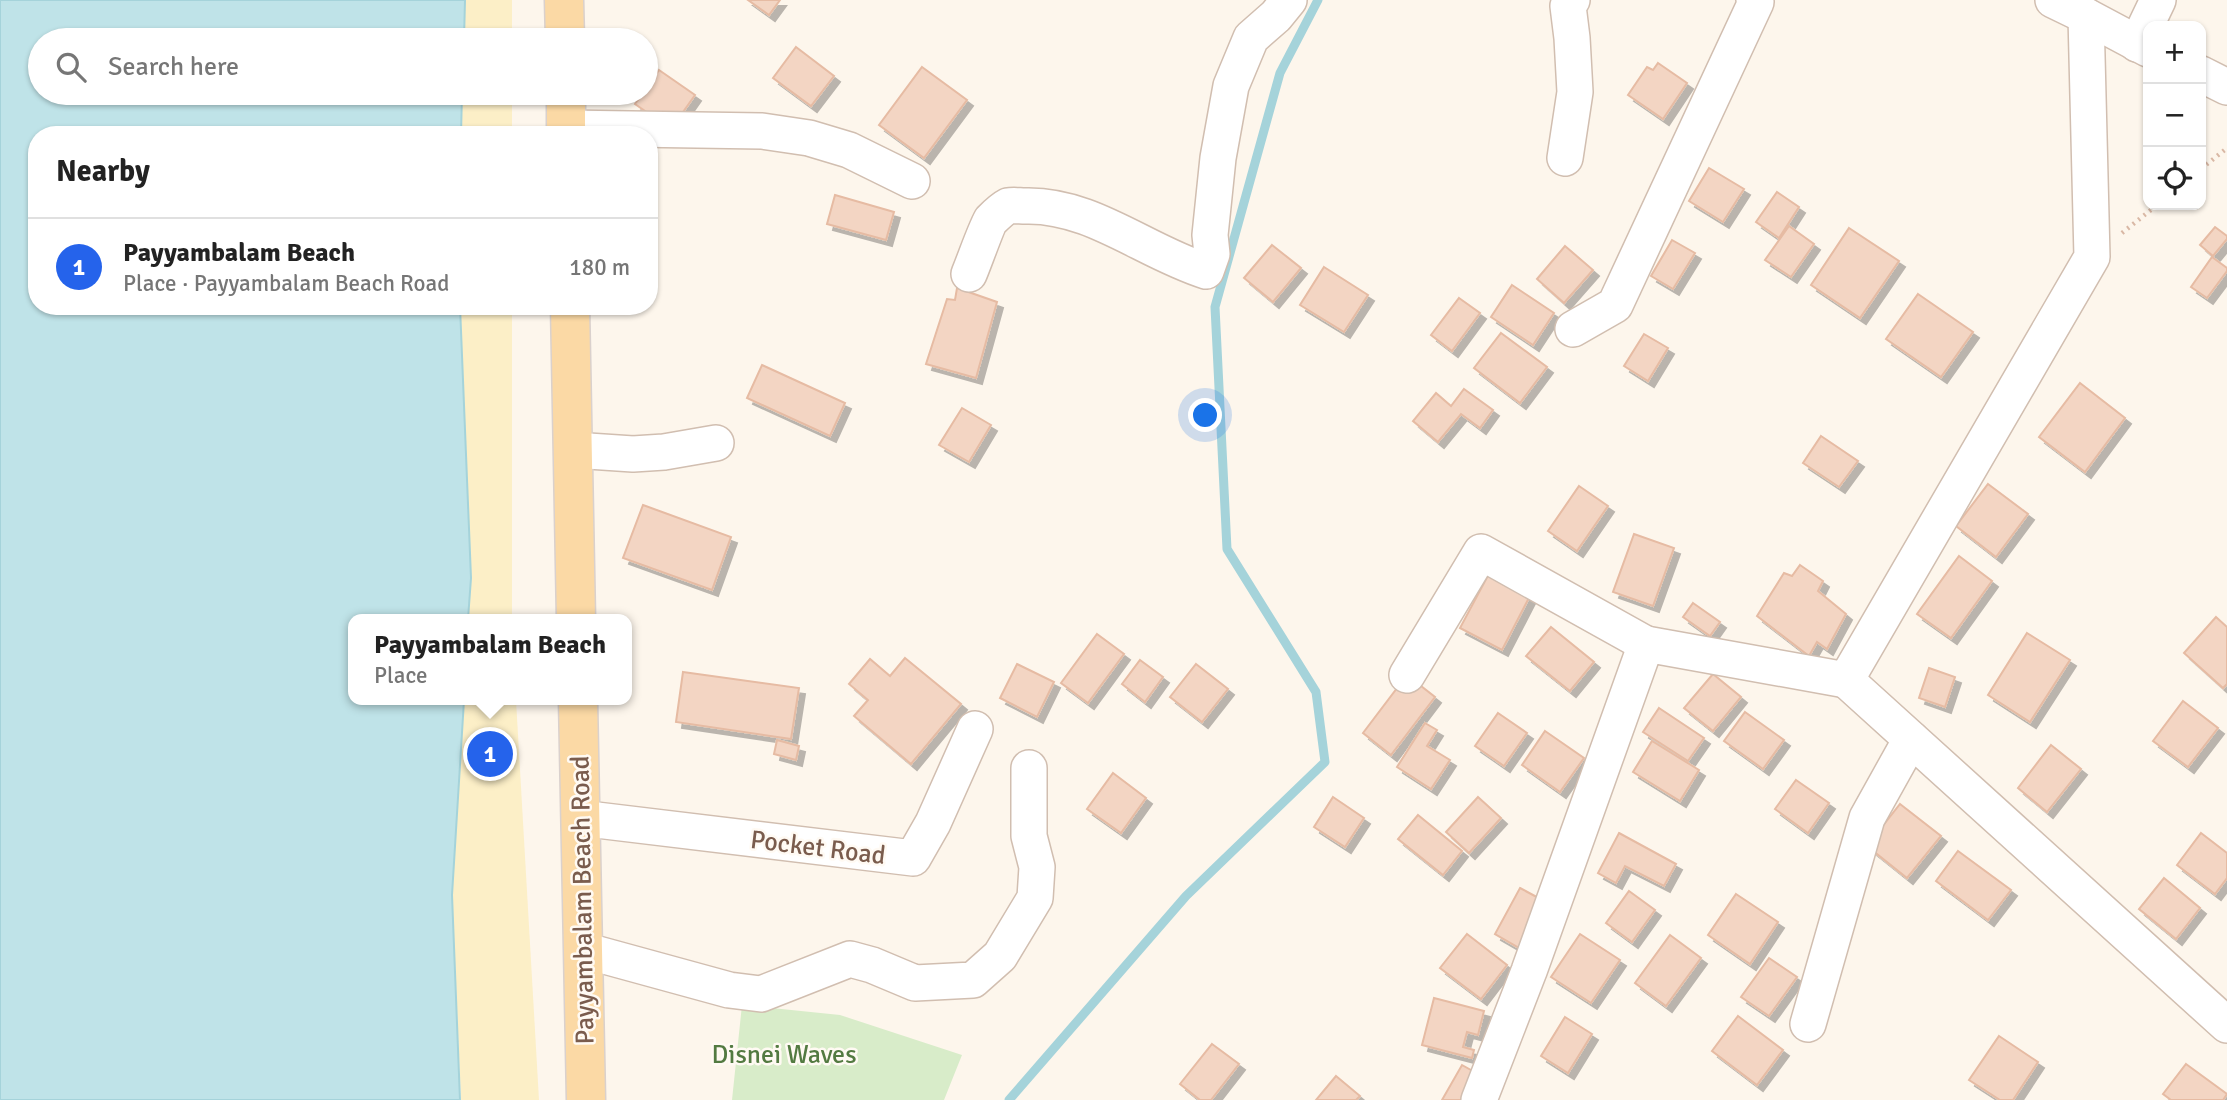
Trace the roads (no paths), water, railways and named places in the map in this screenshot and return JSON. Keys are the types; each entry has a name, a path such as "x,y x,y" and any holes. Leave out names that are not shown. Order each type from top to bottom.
{"main road":[{"path":"564,0 565,28"},
{"path":"570,315 576,614"},
{"name":"Payyambalam Beach Road","path":"578,705 586,1100"}],"street":[{"path":"969,275 989,221 1008,206 1038,206 1076,215 1124,232 1149,248 1206,271 1212,254 1210,235 1217,158 1231,86 1251,38 1276,16 1289,0"},
{"path":"1565,158 1575,92 1573,38 1568,6 1572,0"},
{"path":"2053,0 2143,46"},
{"path":"2151,21 2158,0"},
{"path":"1573,329 1615,305 1755,1"},
{"path":"1846,680 2092,257 2087,16"},
{"path":"2206,76 2227,87"},
{"path":"566,118 762,131 809,138 849,150 912,181"},
{"path":"573,450 633,454 716,443"},
{"path":"1407,675 1481,552 1646,644 1846,680 2227,1025"},
{"path":"1479,1100 1529,971 1646,644"},
{"name":"Pocket Road","path":"580,818 913,858 933,823 975,730"},
{"path":"1808,1024 1867,818 1911,739"},
{"path":"583,950 729,990 761,994 850,959 873,965 915,983 973,980 1000,956 1035,898 1037,867 1029,836 1028,768"}],"water":[{"path":"0,0 465,0 464,28 28,28 28,105 462,105 461,126 28,126 28,315 460,315 471,578 468,614 348,614 348,705 464,705 452,895 460,1100 0,1100"}],"waterway":[{"path":"1009,1100 1186,896 1325,762 1316,692 1227,549 1215,307 1280,73 1318,0"}],"place":[{"name":"Payyambalam Beach","path":"490,754"}],"park label":[{"name":"Disnei Waves","path":"784,1054"}]}
